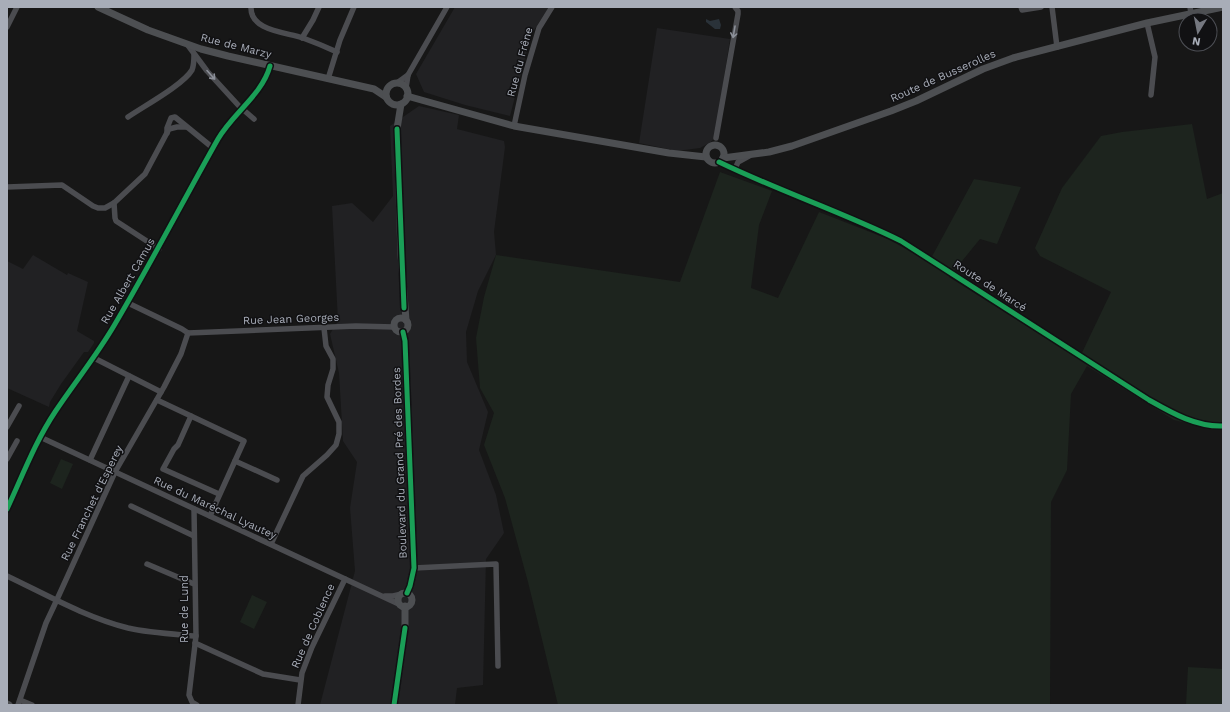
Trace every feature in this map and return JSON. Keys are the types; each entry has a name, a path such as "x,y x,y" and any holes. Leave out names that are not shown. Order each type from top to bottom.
{"main road":[{"name":"Rue de Marzy","path":"98,7 148,30 187,44 228,56 374,89 388,88"},
{"name":"Route de Busserolles","path":"722,158 754,154 792,146 831,133 916,101 983,69 1013,58 1147,23 1190,10 1223,7"},
{"path":"397,129 401,104 407,96 406,88 397,83 390,85 386,97 392,104 397,129 404,308 402,319"},
{"name":"Rue de Marzy","path":"374,89 386,97"},
{"path":"407,96 514,126 669,153 681,154 710,149 722,158 711,163 710,149 716,138"},
{"path":"392,104 401,104"},
{"path":"402,319 408,325 407,329 403,332 399,332 394,327 395,322 402,319"},
{"name":"Boulevard du Grand Pré des Bordes","path":"403,332 405,341 414,568 410,586 404,593"},
{"path":"394,705 405,628 404,606 399,601 399,597 404,593 410,595 412,599 409,605 404,606"}],"street":[{"path":"7,27 17,7"},
{"path":"251,7 252,16 262,26 302,38 337,52"},
{"path":"302,38 319,7"},
{"path":"328,79 340,40 354,7"},
{"path":"406,88 408,75 447,7"},
{"name":"Rue du Frêne","path":"514,126 525,75 539,28 552,7"},
{"path":"716,138 738,14 735,7"},
{"path":"1022,7 1022,10 1041,7"},
{"path":"1052,7 1057,47"},
{"path":"1147,23 1155,58 1151,95"},
{"path":"187,44 200,63 254,119"},
{"path":"194,54 194,66"},
{"path":"128,116 173,87 189,74 194,66 200,63"},
{"name":"Rue Albert Camus","path":"7,510 40,437 54,412 94,358 128,303 224,128 260,87 270,66"},
{"path":"397,83 408,75"},
{"path":"167,133 167,128 171,118 175,117 213,148"},
{"path":"7,187 62,186 93,206 105,208 114,203 145,174 169,129 186,127"},
{"path":"737,170 738,162 754,154"},
{"name":"Route de Marcé","path":"722,158 737,170 874,228 901,241 1148,400 1181,418 1214,426 1223,426"},
{"path":"114,203 116,221 158,249"},
{"path":"128,303 188,333"},
{"name":"Rue Jean Georges","path":"188,333 394,327"},
{"path":"271,544 303,476 336,445 339,434 339,422 327,397 328,385 333,370 333,359 326,346 324,328"},
{"name":"Rue Franchet d'Esperey","path":"19,703 46,623 56,601 115,472 157,400 181,354 188,333"},
{"path":"94,358 161,392"},
{"path":"90,460 129,376"},
{"path":"157,400 244,441 210,516"},
{"path":"7,427 19,406"},
{"path":"191,416 178,445 174,449 163,469 219,494"},
{"name":"Rue du Maréchal Lyautey","path":"40,437 404,606"},
{"path":"7,459 18,442"},
{"path":"235,460 277,480"},
{"path":"131,506 194,536"},
{"name":"Rue de Lund","path":"194,509 196,636 189,694 192,702 197,705"},
{"path":"147,564 194,584"},
{"path":"414,568 496,564 498,666"},
{"path":"7,576 56,601 129,628 196,636"},
{"name":"Rue de Coblence","path":"298,705 302,673 312,647 345,579"},
{"path":"382,596 393,596 404,593"},
{"path":"195,643 263,674 300,680"},
{"path":"19,703 32,705"}],"shaded area":[{"path":"455,7 549,7 531,35 510,116 465,105 424,92 416,74"},
{"path":"706,19 710,21 719,19 721,25 720,29 715,29 706,22"},
{"path":"657,28 730,39 715,137 711,142 700,148 677,151 639,143"},
{"path":"419,106 459,115 457,129 504,141 505,147 494,232 496,255 478,291 466,332 467,362 488,412 479,450 496,495 504,533 486,559 483,685 457,688 455,705 320,705 355,571 350,508 357,462 343,441 339,373 330,334 338,321 332,206 352,203 373,222 393,196 390,126"},
{"path":"1192,124 1207,199 1223,193 1223,429 1210,429 1174,420 1087,366 1071,394 1067,470 1051,502 1050,705 558,705 528,582 505,498 484,445 494,413 480,388 476,338 484,297 496,255 680,282 720,172 772,191 759,225 751,288 778,298 819,212 888,239 929,262 974,179 1021,187 997,244 980,239 949,277 1079,359 1111,292 1040,256 1035,248 1062,188 1101,136 1122,132"},
{"path":"33,255 67,275 68,273 88,282 77,331 94,341 94,343 88,352 84,352 61,384 50,402 49,407 7,388 7,261 23,269"},
{"path":"61,459 73,464 62,489 50,483"},
{"path":"252,595 267,602 254,629 240,622"},
{"path":"1188,667 1223,669 1223,705 1186,705"}],"cycle path":[{"path":"7,509 35,447 48,423 101,347 115,324 218,139 231,121 261,86 270,66"},
{"path":"397,129 404,308"},
{"path":"719,162 856,220 901,241 1149,400 1194,422 1213,426 1223,426"},
{"path":"403,332 405,341 414,568 407,593"},
{"path":"394,705 405,628"}]}
